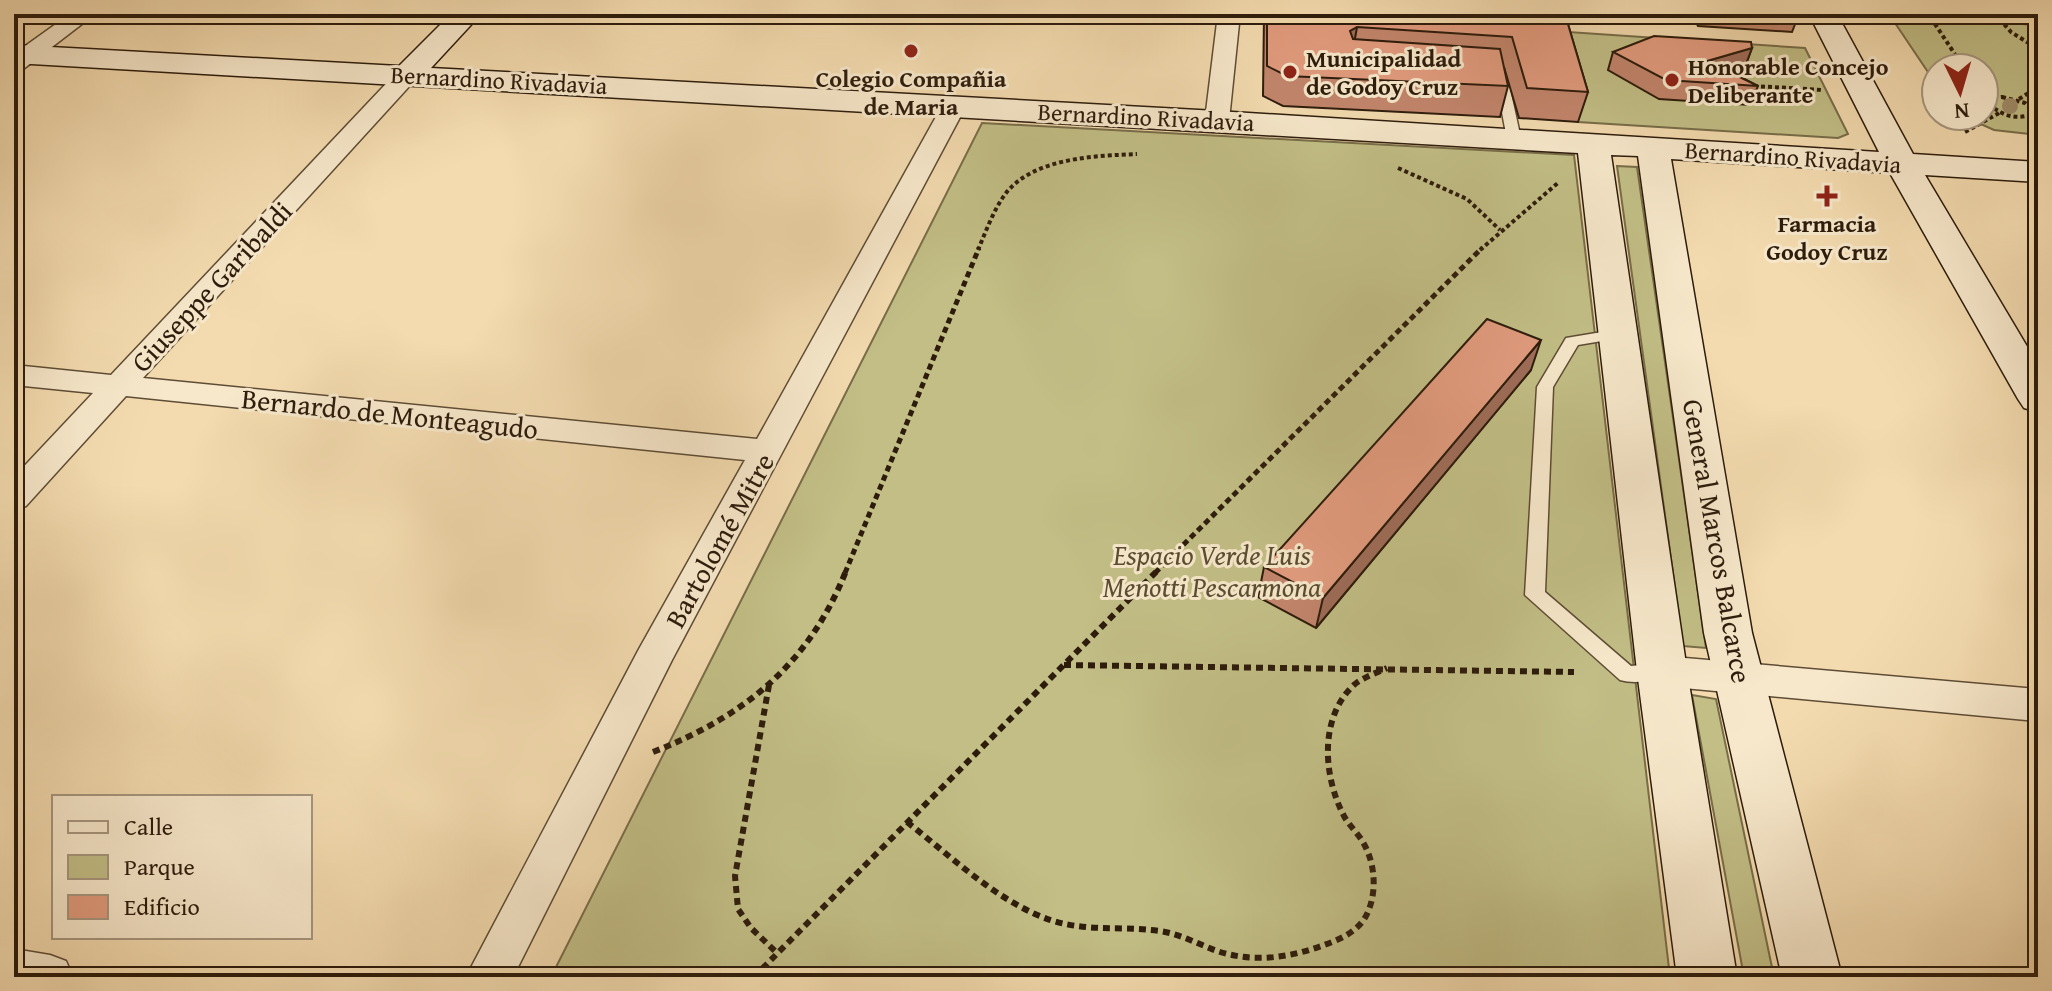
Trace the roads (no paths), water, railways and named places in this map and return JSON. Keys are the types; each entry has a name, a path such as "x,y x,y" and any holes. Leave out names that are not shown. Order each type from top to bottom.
{"main road":[{"path":"407,75 467,14"},
{"path":"1823,14 1902,164 2038,399"},
{"name":"Bernardino Rivadavia","path":"18,58 407,75 1362,129 1514,139 1595,156 1653,148 2038,172"},
{"name":"General Marcos Balcarce","path":"1653,148 1728,633 1812,977"},
{"path":"1595,156 1620,334 1645,672 1707,977"}],"street":[{"path":"18,58 84,14"},
{"path":"1217,120 1229,14"},
{"name":"Giuseppe Garibaldi","path":"14,498 407,75"},
{"name":"Bartolomé Mitre","path":"489,977 767,451 954,106"},
{"name":"Bernardo de Monteagudo","path":"14,375 767,451"},
{"path":"1645,672 2038,705"},
{"path":"14,971 50,977"}],"lane":[{"path":"1485,72 1500,73 1514,139"},
{"path":"1620,334 1572,341 1545,387 1535,595 1645,672"}],"place":[{"name":"Colegio Compañia de Maria","path":"911,51"},
{"name":"Municipalidad de Godoy Cruz","path":"1290,72"},
{"name":"Honorable Concejo Deliberante","path":"1672,80"},
{"name":"Farmacia Godoy Cruz","path":"1827,196"}],"park label":[{"name":"Espacio Verde Luis Menotti Pescarmona","path":"1212,570"}]}
